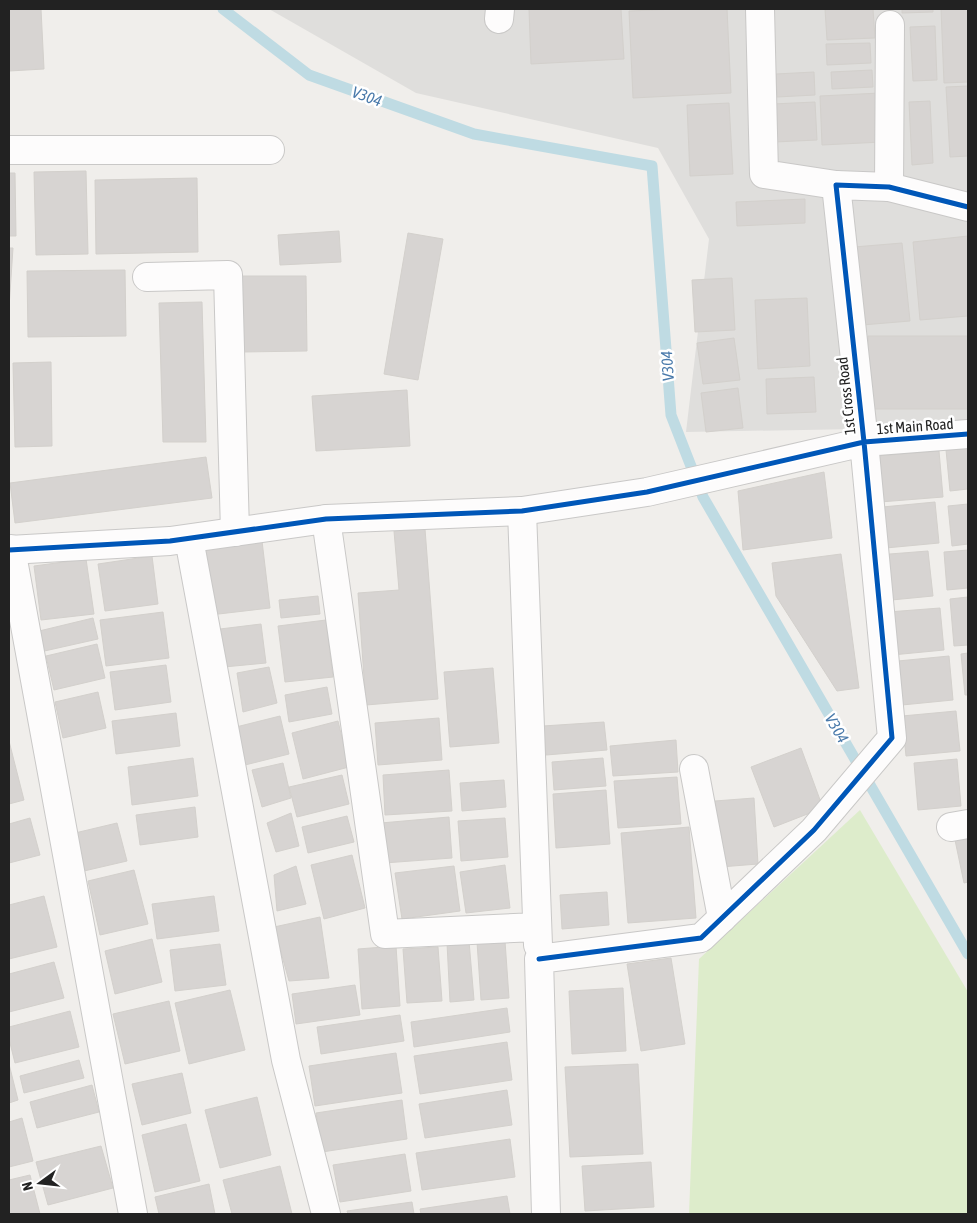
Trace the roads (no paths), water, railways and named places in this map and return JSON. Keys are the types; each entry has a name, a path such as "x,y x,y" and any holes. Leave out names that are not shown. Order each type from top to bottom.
{"street":[{"path":"760,9 764,174 836,185 889,187 968,207"},
{"path":"889,187 890,26"},
{"path":"9,150 270,150"},
{"name":"1st Cross Road","path":"722,918 814,830 892,738 864,442 836,185"},
{"path":"147,277 228,275 235,532"},
{"name":"1st Main Road","path":"10,550 170,541 326,519 522,511 647,492 864,442 968,434"},
{"path":"522,511 537,927 540,959 546,1214"},
{"path":"326,519 385,934 537,927"},
{"path":"189,539 286,1060 326,1214"},
{"path":"10,550 133,1214"},
{"path":"540,959 701,938 722,918 694,769"}],"waterway":[{"name":"V304","path":"223,9 309,75 474,134 652,166 671,415 703,497 968,954"}]}
